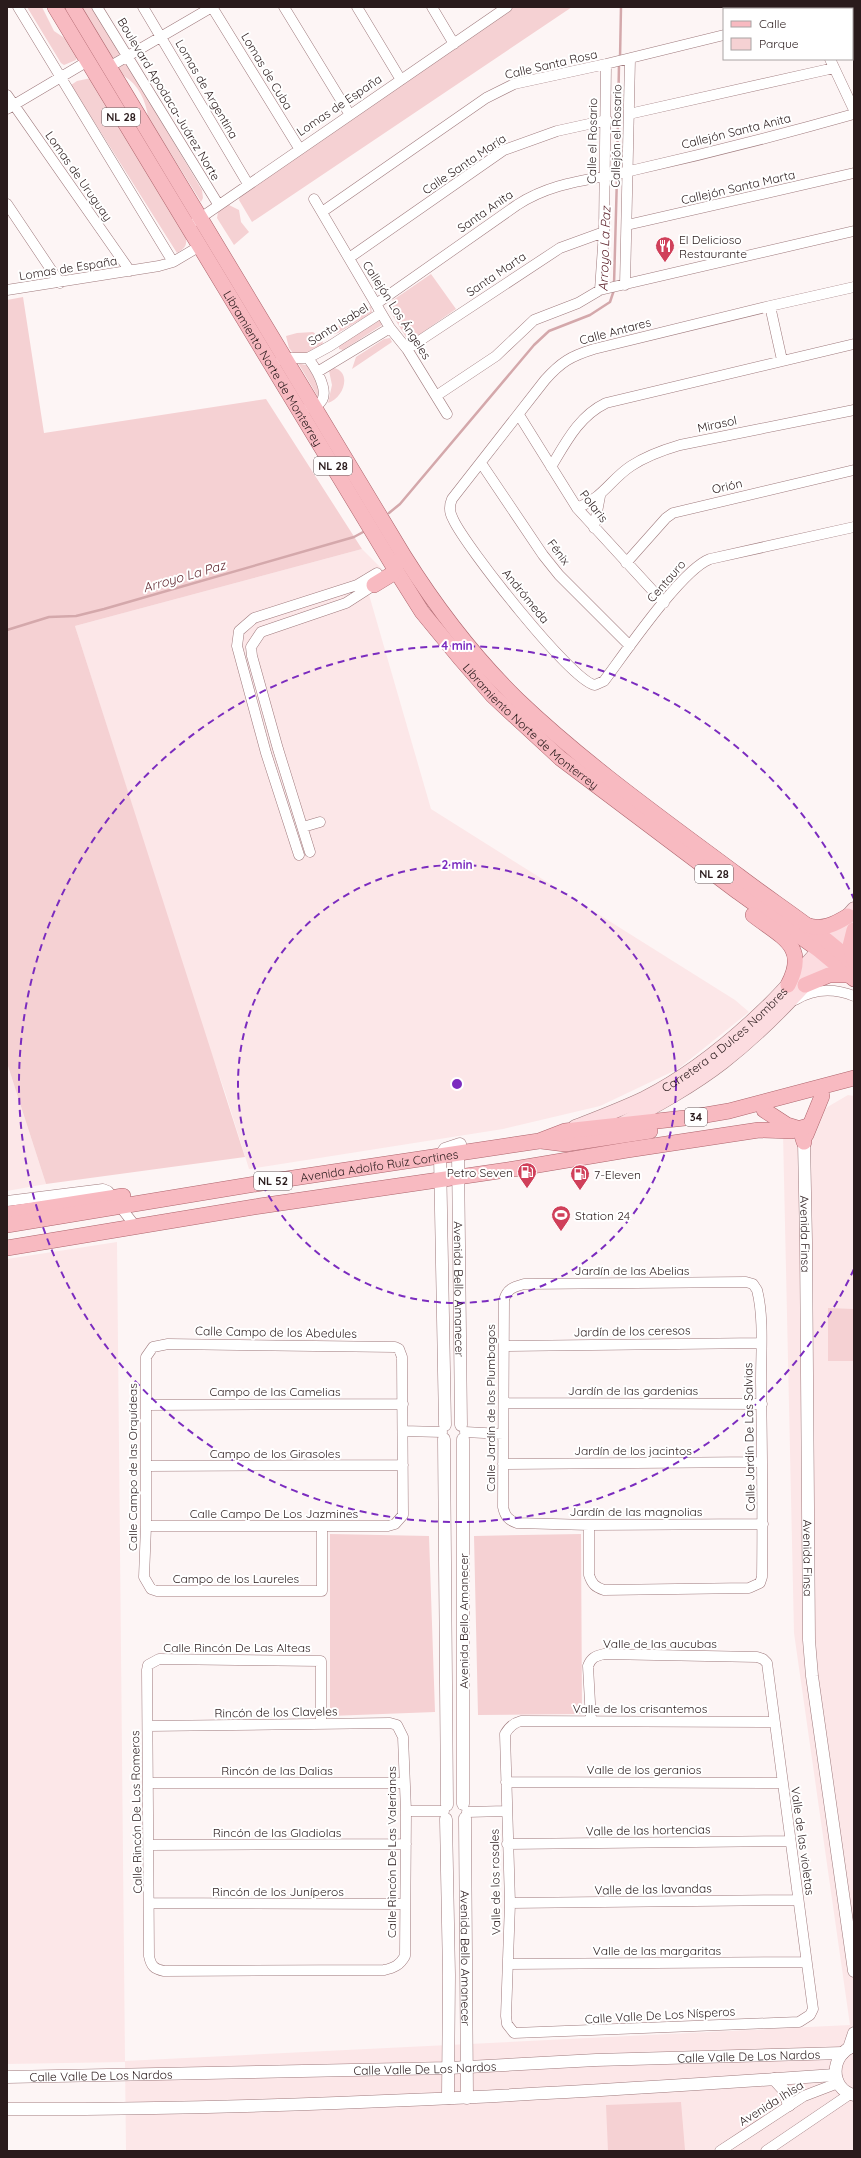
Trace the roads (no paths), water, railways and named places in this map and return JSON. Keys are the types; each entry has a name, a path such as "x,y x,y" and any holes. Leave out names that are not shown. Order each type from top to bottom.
{"main road":[{"name":"Libramiento Norte de Monterrey","path":"55,7 88,61 193,223 200,246 382,548 386,571 409,591 422,612 459,657 499,701 560,758 665,838 828,949 853,973"},
{"path":"73,7 109,67 193,223 285,358 384,524 438,606 462,638 517,698 566,744 798,929 805,948 801,980 829,975 853,973"},
{"path":"384,524 386,540 396,557 386,571"},
{"path":"386,571 403,568 426,602 438,606"},
{"path":"386,571 394,583 409,591"},
{"path":"665,838 686,861 716,887 790,944 796,960 788,985"},
{"path":"798,929 825,927 852,917"},
{"name":"Carretera a Dulces Nombres","path":"590,1141 677,1094 723,1062 788,1004 801,980 828,949 852,917"},
{"path":"854,930 850,946 854,960"},
{"name":"Carretera a Dulces Nombres","path":"565,1131 646,1097 684,1073 722,1046 769,1005 788,985 801,980"},
{"name":"Avenida Adolfo Ruíz Cortines","path":"539,1141 565,1131 694,1118 729,1111 854,1078"},
{"name":"Avenida Adolfo Ruíz Cortines","path":"7,1225 117,1203 280,1180 451,1149 539,1141 565,1144 714,1122 854,1087"},
{"path":"804,1132 822,1096"},
{"path":"764,1110 787,1125 804,1132"},
{"path":"7,1248 260,1206 458,1178 759,1130 804,1132"},
{"path":"7,1214 85,1201 108,1201 117,1203 565,1131"},
{"path":"627,1150 654,1131"},
{"path":"260,1206 280,1180"},
{"path":"48,1242 58,1237 112,1226 121,1214 117,1203"}],"street":[{"path":"18,7 173,262"},
{"name":"Boulevard Apodaca-Juárez Norte","path":"97,7 218,204"},
{"name":"Lomas de Argentina","path":"143,7 248,184"},
{"path":"109,67 212,7"},
{"name":"Lomas de Cuba","path":"212,7 299,148"},
{"path":"284,7 350,115"},
{"path":"357,7 401,80"},
{"path":"432,7 454,44"},
{"name":"Lomas de España","path":"193,223 299,148 350,115 506,7"},
{"name":"Calle Santa Rosa","path":"322,212 501,89 526,81 609,64 723,35"},
{"name":"Callejón el Rosario","path":"623,285 627,225 626,172 629,114 627,59"},
{"path":"11,107 88,61"},
{"path":"629,114 832,63 854,110"},
{"name":"Calle el Rosario","path":"601,289 607,176 609,64"},
{"name":"Lomas de Uruguay","path":"7,95 11,107 130,271"},
{"name":"Callejón Santa Anita","path":"626,172 854,114"},
{"name":"Calle Santa María","path":"349,258 504,150 556,131 607,120"},
{"name":"Santa Anita","path":"379,308 532,195 568,182 626,172"},
{"name":"Callejón Santa Marta","path":"627,225 854,173"},
{"name":"Callejón Los Ángeles","path":"314,199 390,328 407,349 446,414"},
{"path":"7,204 60,283"},
{"path":"436,396 496,356 534,320 578,303 601,289 854,231"},
{"name":"Santa Marta","path":"407,349 560,248 604,232"},
{"name":"Lomas de España","path":"7,290 60,283 173,262 200,246"},
{"name":"Calle Antares","path":"450,505 452,499 557,367 567,359 594,349 854,287"},
{"path":"770,306 782,360"},
{"name":"Santa Isabel","path":"285,358 308,358 330,346 379,308"},
{"path":"318,371 390,328"},
{"path":"551,467 585,415 606,402 854,344"},
{"path":"330,346 337,359"},
{"path":"278,376 277,367 280,361 285,358"},
{"name":"Santa Isabel","path":"308,358 318,371 323,392 320,402 314,406"},
{"path":"297,406 314,406"},
{"name":"Mirasol","path":"577,508 592,502 600,496 630,467 661,451 680,445 854,410"},
{"name":"Polaris","path":"519,415 577,508 664,603"},
{"name":"Fénix","path":"481,463 543,555 559,575 630,646"},
{"name":"Orión","path":"626,563 666,518 673,513 854,470"},
{"path":"594,528 600,496"},
{"name":"Andrómeda","path":"450,505 453,519 467,540 490,572 547,642 586,682 590,684 600,684"},
{"name":"Centauro","path":"600,684 664,603 692,570 703,562 854,527"},
{"path":"310,852 278,749 252,656 251,647 256,637 266,629 346,603 386,571"},
{"path":"299,855 256,717 237,646 237,635 244,626 254,618 357,586 386,571"},
{"path":"303,828 320,822"},
{"path":"788,1004 803,995 823,991 837,991 854,996"},
{"name":"Avenida Finsa","path":"804,1132 809,1640 812,1676 854,1971"},
{"name":"Avenida Bello Amanecer","path":"451,1149 458,1178 458,1272 463,1432 463,1636 467,2098"},
{"name":"Avenida Bello Amanecer","path":"448,2098 450,1998 446,1812 446,1614 441,1180 451,1149"},
{"path":"7,1201 99,1189 108,1191 136,1227"},
{"path":"442,1273 458,1272"},
{"name":"Jardín de las Abelias","path":"506,1293 513,1287 532,1284 746,1282 753,1284 758,1290"},
{"name":"Calle Jardín De Las Salvias","path":"589,1525 589,1575 591,1582 596,1588 604,1590 749,1588 760,1583 762,1577 763,1524 761,1343 758,1290"},
{"name":"Calle Jardín de los Plumbagos","path":"506,1293 504,1300 503,1507 505,1515 510,1521"},
{"path":"442,1299 459,1300"},
{"name":"Jardín de los ceresos","path":"504,1346 761,1343"},
{"name":"Calle Campo de los Abedules","path":"153,1347 168,1344 390,1346 399,1349 402,1357 403,1404"},
{"name":"Calle Campo de las Orquídeas","path":"151,1589 144,1577 146,1526 146,1357 153,1347"},
{"name":"Jardín de las gardenias","path":"504,1403 762,1404"},
{"path":"403,1404 403,1465"},
{"name":"Campo de las Camelias","path":"146,1405 403,1404"},
{"path":"403,1431 444,1432 453,1422 463,1432 503,1434"},
{"path":"444,1432 447,1442 456,1444 463,1432"},
{"name":"Jardín de los jacintos","path":"504,1464 762,1462"},
{"name":"Campo de los Girasoles","path":"146,1466 403,1465"},
{"name":"Calle Campo De Los Jazmines","path":"146,1526 388,1526 400,1520 403,1515 403,1465"},
{"name":"Jardín de las magnolias","path":"510,1521 517,1523 589,1525 763,1524"},
{"name":"Campo de los Laureles","path":"151,1589 157,1591 322,1591 322,1526"},
{"path":"446,1614 455,1611 463,1614"},
{"path":"446,1636 455,1639 463,1636"},
{"name":"Valle de las aucubas","path":"591,1721 588,1666 591,1660 596,1656 604,1654 757,1657 763,1659 767,1663"},
{"name":"Calle Rincón De Las Alteas","path":"152,1662 159,1659 321,1661 321,1724"},
{"name":"Calle Rincón De Los Romeros","path":"152,1662 147,1670 150,1903 149,1956 151,1964 156,1969 164,1971 384,1970 394,1968"},
{"name":"Valle de las violetas","path":"767,1663 789,1841 813,2009 806,2019"},
{"name":"Valle de los crisantemos","path":"508,1728 514,1723 521,1721 774,1722"},
{"name":"Rincón de los Claveles","path":"148,1726 390,1723 398,1725 402,1731"},
{"name":"Valle de los rosales","path":"508,1728 505,1734 506,1812 510,1903 506,2016 507,2024 514,2033"},
{"name":"Calle Rincón De Las Valerianas","path":"394,1968 402,1963 405,1956 406,1811 402,1731"},
{"name":"Valle de los geranios","path":"506,1782 782,1783"},
{"name":"Rincón de las Dalias","path":"149,1783 405,1784"},
{"path":"446,1812 455,1801 465,1811 506,1812"},
{"path":"406,1811 446,1812"},
{"path":"446,1812 449,1822 458,1824 465,1811"},
{"name":"Valle de las hortencias","path":"507,1844 789,1841"},
{"name":"Rincón de las Gladiolas","path":"149,1845 406,1844"},
{"name":"Valle de las lavandas","path":"510,1903 797,1900"},
{"name":"Rincón de los Juníperos","path":"150,1903 406,1904"},
{"name":"Valle de las margaritas","path":"509,1964 806,1962"},
{"path":"449,1975 467,1974"},
{"path":"450,1998 467,1997"},
{"name":"Calle Valle De Los Nísperos","path":"514,2033 799,2022 806,2019"},
{"path":"766,2151 852,2095 837,2079 837,2063 849,2049 854,2033"},
{"name":"Calle Valle De Los Nardos","path":"7,2077 449,2068 849,2049"},
{"path":"774,2079 784,2090 789,2105"},
{"name":"Calle Valle De Los Nardos","path":"7,2109 467,2098 537,2095 774,2079 837,2079"},
{"name":"Avenida Ihlsa","path":"720,2151 789,2105 837,2079"}],"waterway":[{"name":"Arroyo La Paz","path":"620,59 621,7"},
{"name":"Arroyo La Paz","path":"617,171 619,64"},
{"name":"Arroyo La Paz","path":"614,285 617,176"},
{"name":"Arroyo La Paz","path":"389,513 400,504 534,345 549,331 590,315 610,302 614,290"},
{"name":"Arroyo La Paz","path":"7,630 49,617 76,616 104,609 354,537 365,531"}],"place":[{"name":"El Delicioso Restaurante","path":"665,263"},
{"name":"Petro Seven","path":"527,1189"},
{"name":"7-Eleven","path":"580,1191"},
{"name":"Station 24","path":"561,1232"}]}
